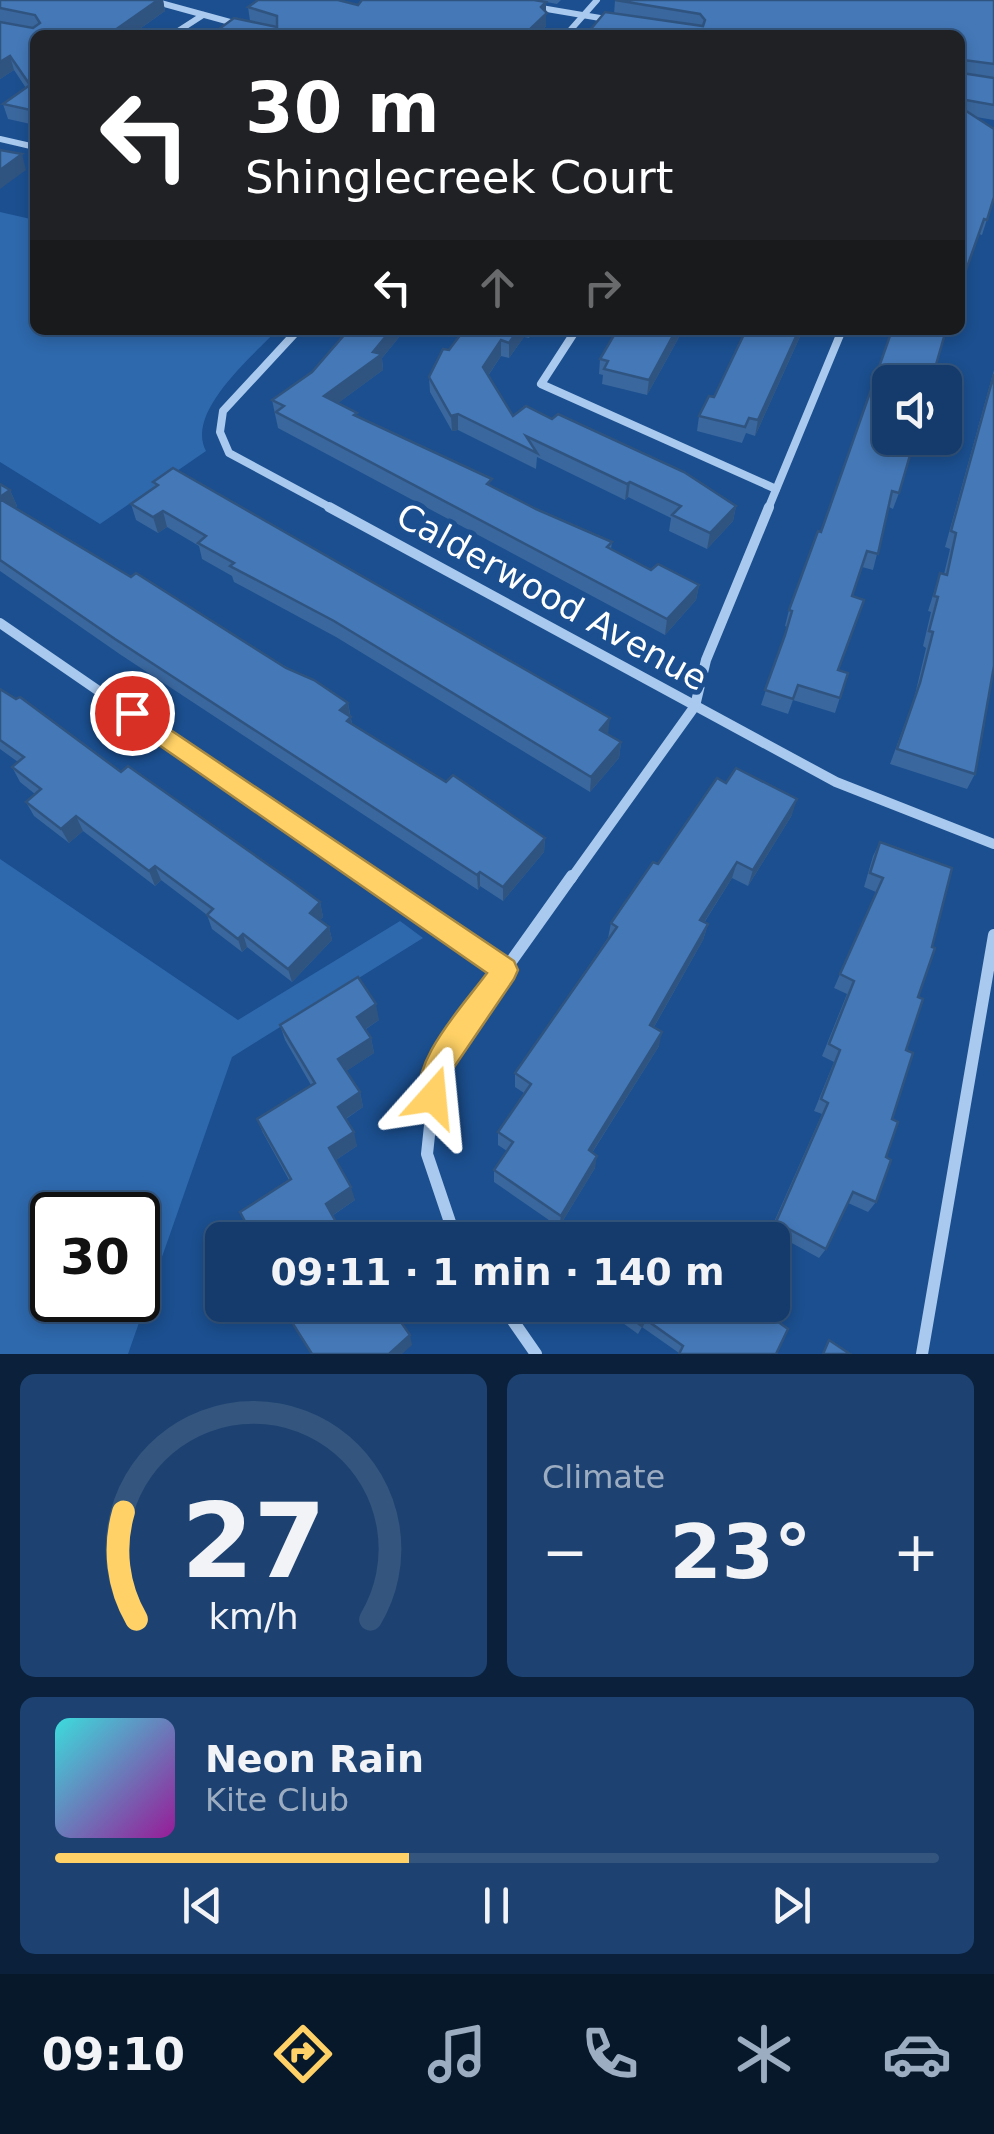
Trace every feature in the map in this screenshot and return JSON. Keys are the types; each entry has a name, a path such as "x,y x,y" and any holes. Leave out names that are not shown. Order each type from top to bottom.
{"street":[{"path":"150,0 257,30"},
{"path":"571,30 598,0"},
{"path":"532,6 630,24"},
{"path":"180,30 202,15"},
{"path":"0,139 30,146"},
{"name":"Calderwood Avenue","path":"293,335 223,411 220,432 228,452 836,782 994,844"},
{"path":"573,335 541,384 776,489"},
{"path":"450,1222 426,1154 436,1069 695,706 706,660 840,335"},
{"path":"0,623 505,970"},
{"path":"922,1354 994,935"},
{"path":"514,1322 536,1354"}],"shaded area":[{"path":"0,212 30,219 30,335 272,335 238,369 213,402 202,436 206,451 100,524 0,462"},
{"path":"0,859 238,1020 400,921 423,938 232,1057 160,1263 160,1192 30,1192 30,1322 139,1322 128,1354 0,1354"}],"building":[{"path":"0,0 158,0 115,30 30,30 30,85 10,56 0,62 0,22 33,28 40,23 35,15 0,8"},
{"path":"258,0 338,0 358,5 362,0 534,0 546,2 541,7 547,13 529,30 218,30 234,18 277,27 277,16 248,7"},
{"path":"615,0 994,0 994,64 965,60 965,30 590,30 605,12 703,26 705,20 700,14"},
{"path":"965,73 994,78 994,105 965,100"},
{"path":"30,85 30,110 3,104"},
{"path":"965,110 994,129 994,197 987,220 984,219 965,273"},
{"path":"0,150 22,154 0,170"},
{"path":"344,335 387,335 373,352 382,354 324,396 357,413 354,415 492,479 487,484 536,509 612,542 607,547 651,570 658,564 699,585 667,619 276,412 284,406 272,400 312,372"},
{"path":"460,335 515,335 509,343 501,340 483,367 513,416 526,406 552,419 558,414 684,472 736,506 710,533 672,515 681,506 630,482 627,484 526,436 537,453 458,414 451,416 429,377 443,349 449,350"},
{"path":"614,335 673,335 649,380 604,369 608,361 600,359"},
{"path":"744,335 797,335 758,420 749,418 745,427 699,416 709,396 714,397"},
{"path":"890,335 945,335 936,365 880,365"},
{"path":"994,374 994,666 975,774 897,749 920,683 933,632 929,631 938,597 934,596 940,573 947,575 956,533 951,531"},
{"path":"872,387 872,455 910,455 899,493 892,491 878,554 867,551 852,596 864,600 838,670 848,673 840,698 798,685 793,699 765,690 818,531 821,532"},
{"path":"173,468 610,718 600,730 621,742 591,777 334,621 230,566 234,563 198,543 206,536 163,511 153,517 131,504 158,485 153,482"},
{"path":"0,484 10,490 0,497"},
{"path":"0,499 131,577 136,573 286,668 314,680 348,703 340,710 351,717 347,721 446,782 453,775 545,838 503,887 480,872 477,875 0,560"},
{"path":"0,689 16,699 20,697 121,772 128,766 290,880 320,902 310,913 329,927 288,969 243,934 238,939 207,915 213,909 155,866 149,871 76,816 61,829 26,802 41,789 12,767 24,757 0,740"},
{"path":"736,768 797,799 753,870 737,862 700,920 708,924 650,1025 662,1032 589,1150 597,1156 561,1216 494,1170 513,1142 498,1132 531,1084 515,1073 617,927 611,923 653,862 658,864 717,778 726,783"},
{"path":"880,842 952,868 932,947 935,948 918,997 923,999 906,1050 913,1053 892,1119 898,1122 886,1157 891,1160 876,1202 853,1192 826,1249 790,1230 790,1222 776,1222 828,1103 821,1099 840,1050 829,1044 854,981 840,974 883,878 870,873"},
{"path":"358,977 376,1004 357,1017 371,1038 338,1059 360,1092 338,1107 354,1132 329,1148 351,1187 326,1204 336,1222 245,1222 240,1212 291,1179 257,1119 315,1083 280,1025"},
{"path":"292,1322 401,1322 410,1335 389,1354 312,1354"},
{"path":"649,1322 778,1322 788,1329 776,1354 679,1354 683,1346"},
{"path":"829,1340 850,1354 823,1354"}],"route":[{"path":"132,713 505,970 436,1069 433,1097"}]}
